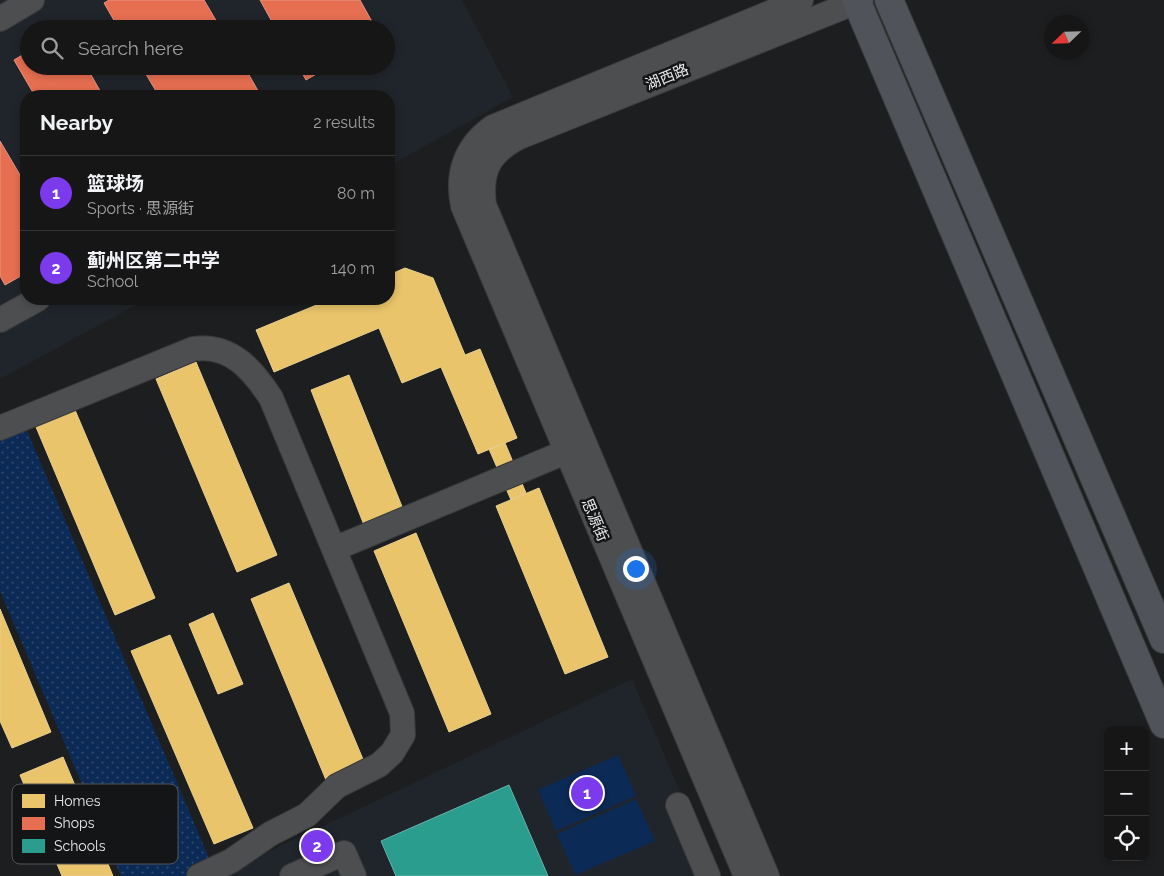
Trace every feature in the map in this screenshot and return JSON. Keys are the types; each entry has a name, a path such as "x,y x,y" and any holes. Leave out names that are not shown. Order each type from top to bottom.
{"main road":[{"path":"889,0 1164,640"},
{"path":"858,1 1164,724"}],"street":[{"path":"0,19 32,0"},
{"name":"湖西路","path":"801,0 493,127 472,145 475,165 492,157 504,145 517,138 858,1"},
{"name":"思源街","path":"475,165 482,188 484,205 576,448 746,876"},
{"path":"0,320 27,305"},
{"path":"0,428 193,349 208,346 237,358 250,370 271,398 402,713 403,735 392,753 379,765 337,786 308,815 270,834 224,864 199,876"},
{"path":"334,549 576,448"},
{"name":"思源街","path":"576,448 767,876"},
{"path":"1134,653 1164,640"},
{"path":"678,805 708,876"},
{"path":"292,876 344,853 354,876"}],"shaded area":[{"path":"0,0 462,0 513,97 395,163 395,90 20,90 20,305 136,305 0,379"},
{"path":"25,426 177,784 82,784 0,591 0,436"},
{"path":"632,679 716,876 216,876 342,817"},
{"path":"618,755 636,796 556,831 538,790"},
{"path":"178,785 212,865 186,876 121,876 116,864 178,864"},
{"path":"636,799 655,841 575,875 557,834"}],"building: Homes":[{"path":"405,268 433,278 465,355 480,349 517,438 478,454 441,367 402,383 379,328 274,372 256,330 316,305 395,305 395,272"},
{"path":"196,362 277,555 237,572 156,379"},
{"path":"349,375 403,509 364,525 311,390"},
{"path":"75,410 155,598 115,615 36,427"},
{"path":"505,443 526,493 511,500 489,449"},
{"path":"539,488 608,657 565,674 496,506"},
{"path":"416,533 491,714 449,732 374,551"},
{"path":"289,583 365,764 326,780 251,599"},
{"path":"0,609 51,732 12,748 0,721"},
{"path":"213,613 243,684 218,694 189,624"},
{"path":"170,635 253,828 214,844 131,651"},
{"path":"63,757 74,784 24,784 20,775"},
{"path":"57,864 108,864 113,876 62,876"}],"building: Shops":[{"path":"109,0 204,0 216,20 114,20 104,3"},
{"path":"260,0 360,0 371,20 271,20"},
{"path":"20,56 20,70 14,60"},
{"path":"23,75 91,75 100,90 32,90"},
{"path":"146,75 249,75 258,90 155,90"},
{"path":"303,75 315,75 306,80"},
{"path":"0,141 20,175 20,276 5,285 0,276"}],"building: Schools":[{"path":"509,785 548,876 396,876 381,841"}],"place":[{"name":"篮球场","path":"587,793"},
{"name":"蓟州区第二中学","path":"317,846"}]}
